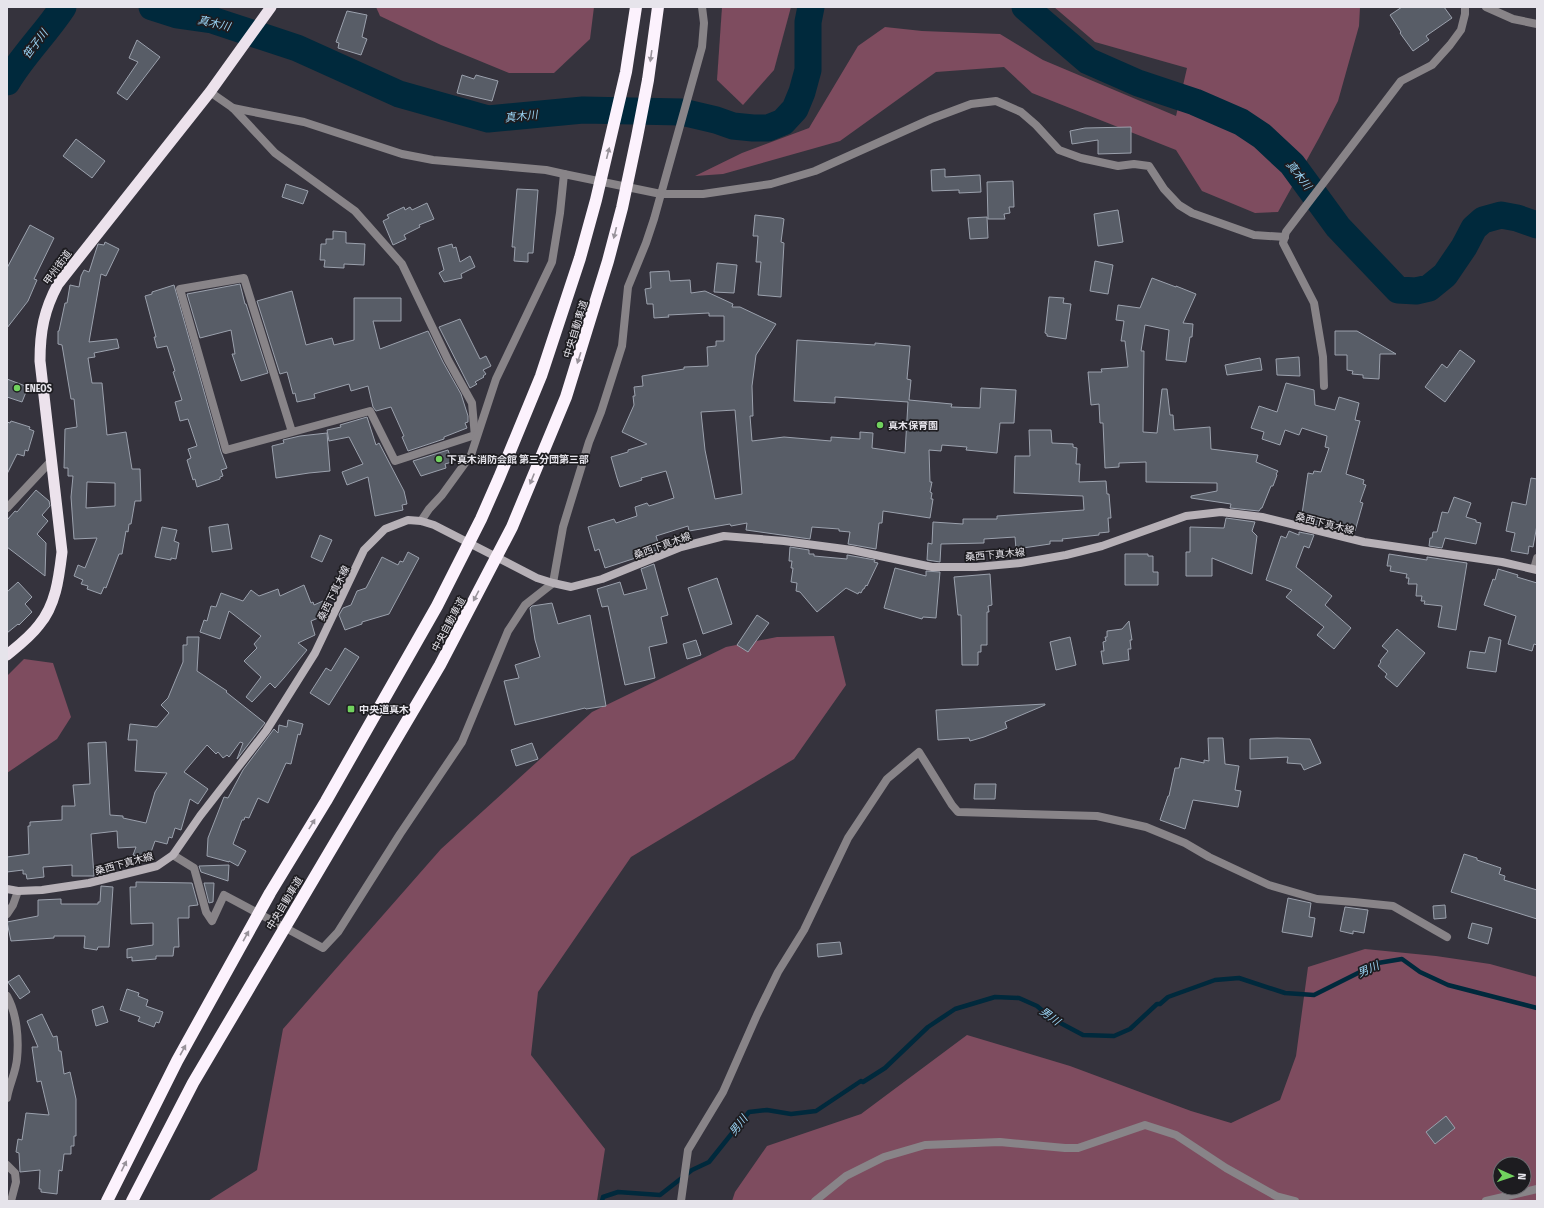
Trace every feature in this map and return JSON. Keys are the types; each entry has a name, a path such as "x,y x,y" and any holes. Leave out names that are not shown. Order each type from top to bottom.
{"highway":[{"name":"甲州街道","path":"7,655 39,625 49,610 58,581 62,552 40,361 40,338 44,316 51,298 58,284 72,265 210,92 271,7"},
{"name":"中央自動車道","path":"107,1201 177,1061 270,893 326,801 437,606 477,526 513,446 541,376 580,258 598,191 626,72 635,11"},
{"name":"中央自動車道","path":"132,1201 193,1084 432,678 512,527 566,397 608,261 624,195 648,80 658,12"}],"main road":[{"name":"桑西下真木線","path":"7,889 18,891 42,890 89,882 157,866 173,855 200,816 266,731 315,653 364,550 385,529 408,520 421,521 434,525 537,578 553,583 571,586 602,579 681,547 724,536 784,541 852,550 932,567 976,567 1020,563 1066,555 1102,546 1186,516 1221,512 1262,517 1364,542 1502,562 1535,570"}],"street":[{"path":"173,855 194,868 206,912 212,922 224,895 323,948 338,932 388,852 462,742 508,631 525,605 553,583 563,527 589,442 607,394 622,346 628,287 646,243 702,47 704,23 702,7"},
{"path":"1324,386 1323,357 1314,303 1283,243 1286,232 1401,82 1432,65 1450,45 1461,30 1465,7"},
{"path":"1486,7 1513,19 1537,24"},
{"path":"210,92 233,108 275,153 355,211 402,264 448,360 472,404 475,438"},
{"path":"233,108 304,122 402,154 433,160 546,170 661,194 703,194 771,184 816,171 931,119 971,104 996,101 1022,112 1059,150 1081,158 1118,166 1134,164 1149,166 1164,189 1179,205 1192,213 1254,235 1285,237"},
{"path":"421,521 471,455 475,438 496,379 552,262 560,213 564,174"},
{"path":"292,432 244,278 180,289 226,450 370,411 395,462 475,438"},
{"path":"7,508 51,461"},
{"path":"1535,570 1537,558"},
{"path":"681,1201 688,1150 723,1092 775,978 804,930 848,838 887,779 919,752 952,805 958,812 1097,816 1146,827 1185,843 1210,857 1269,885 1316,899 1393,906 1447,937"},
{"path":"7,914 13,905 18,891"},
{"path":"7,996 11,1003 17,1031 17,1060 7,1098"},
{"path":"815,1201 846,1176 884,1157 925,1145 1000,1142 1078,1148 1145,1125 1176,1136 1226,1168 1276,1196 1295,1201"},
{"path":"7,1166 15,1173 16,1182 10,1201"},
{"path":"1486,1201 1537,1188"}],"shaded area":[{"path":"376,7 594,7 590,39 554,73 509,73 441,45 380,16"},
{"path":"722,7 791,7 774,70 743,105 717,80"},
{"path":"1054,7 1360,7 1359,26 1338,101 1278,212 1255,213 1202,191 1176,150 1032,93 1004,67 936,72 840,141 723,174 695,176 742,153 809,128 858,46 885,27 922,31 1000,34 1043,60 1176,116 1187,68 1095,42"},
{"path":"834,636 846,685 794,759 631,857 538,992 531,1055 605,1149 597,1201 208,1201 257,1170 283,1029 441,849 592,712 726,647 777,637"},
{"path":"24,659 53,663 71,717 57,739 7,773 7,676"},
{"path":"1365,949 1436,956 1490,964 1537,977 1537,1201 732,1201 735,1192 767,1146 861,1114 967,1035 1070,1066 1191,1111 1231,1123 1280,1100 1296,1056 1308,967"}],"building":[{"path":"1402,7 1444,7 1452,18 1426,36 1429,40 1413,51 1400,33 1401,32 1390,15"},
{"path":"347,11 367,15 362,37 367,39 361,55 338,48 339,43 336,42"},
{"path":"137,40 160,57 127,100 117,93 138,62 129,58"},
{"path":"462,75 474,79 476,75 498,81 492,101 457,93"},
{"path":"1131,127 1131,153 1098,154 1098,140 1072,144 1070,131 1085,128"},
{"path":"76,139 105,161 92,178 63,156"},
{"path":"945,169 945,177 980,175 981,192 959,193 959,190 932,191 931,170"},
{"path":"1013,181 1014,207 1009,207 1010,213 1004,214 1005,219 988,219 987,182"},
{"path":"286,184 308,191 303,204 282,197"},
{"path":"517,189 538,190 533,253 528,253 528,262 514,261 515,247 512,247"},
{"path":"427,203 434,219 419,225 420,227 404,235 406,239 393,245 383,221 389,218 387,215 404,207 405,210 410,207 412,210"},
{"path":"1118,210 1123,242 1098,246 1094,214"},
{"path":"755,215 784,219 781,242 784,243 781,297 758,295 761,262 756,262 758,236 753,236"},
{"path":"987,217 988,238 970,239 968,218"},
{"path":"30,225 54,238 34,279 37,280 28,301 7,328 7,268"},
{"path":"333,231 346,232 346,243 365,244 364,265 344,264 344,268 324,267 325,260 320,260 321,244 326,244 326,239 333,239"},
{"path":"105,242 119,249 106,276 101,274 89,342 117,339 119,348 94,353 95,357 88,358 92,383 102,383 107,435 126,432 132,469 140,469 141,501 135,501 131,524 129,524 128,532 126,531 122,554 119,554 106,588 104,587 101,594 87,589 88,586 81,584 83,580 74,576 78,565 85,568 97,538 74,539 71,497 73,476 68,476 68,468 64,468 65,429 77,427 74,399 71,399 62,345 58,344 58,331 65,303 67,303 70,285 79,287 84,270 89,272 98,244 104,245","holes":["87,482 115,483 115,506 86,508"]},
{"path":"452,244 453,248 456,247 460,262 470,256 475,267 461,274 462,278 444,282 439,273 444,270 438,248"},
{"path":"1095,261 1113,265 1108,294 1090,291"},
{"path":"717,263 737,265 734,293 714,292"},
{"path":"669,271 670,281 690,280 691,293 705,291 733,304 732,307 740,307 776,324 756,355 752,386 753,416 750,416 752,441 784,437 831,441 831,437 860,439 860,432 873,433 872,448 905,453 908,402 835,397 835,403 794,401 797,340 910,346 907,379 911,380 909,400 952,404 951,407 980,408 981,388 1016,390 1014,423 1000,423 997,453 966,450 967,447 942,445 941,451 929,450 930,482 932,482 930,492 932,493 931,499 933,499 930,518 883,511 882,523 879,523 876,549 848,544 850,532 839,531 839,529 812,527 810,539 746,530 747,523 731,526 730,524 689,531 688,526 656,536 660,549 605,568 599,549 595,551 588,527 614,519 616,523 637,516 635,507 647,503 649,506 674,498 666,471 641,478 642,480 620,487 611,457 647,444 622,432 634,405 634,387 643,386 642,376 684,369 684,367 708,366 707,347 716,346 716,341 724,341 724,316 709,316 709,313 668,315 669,317 654,318 653,304 647,304 645,289 651,288 650,272","holes":["735,410 742,494 715,499 705,450 701,412"]},
{"path":"1152,278 1196,294 1183,323 1193,324 1192,337 1190,337 1186,362 1166,360 1169,330 1145,325 1141,351 1144,351 1143,432 1157,433 1162,389 1167,389 1170,415 1173,415 1174,430 1210,427 1211,449 1258,455 1256,462 1278,471 1273,486 1271,486 1262,508 1259,511 1230,508 1231,504 1191,498 1191,496 1217,491 1217,483 1146,482 1146,462 1119,463 1119,467 1105,468 1103,423 1100,423 1099,404 1091,405 1088,372 1102,372 1101,369 1128,367 1125,341 1121,341 1124,321 1116,320 1118,305 1140,308"},
{"path":"240,284 245,304 268,373 241,381 232,354 235,354 231,330 200,338 187,294"},
{"path":"174,285 221,452 227,468 221,470 223,476 220,477 220,479 197,487 195,479 193,480 187,460 191,458 188,449 197,446 188,419 180,421 175,402 182,400 173,372 175,371 167,346 157,348 154,337 156,337 145,296 152,294 152,292"},
{"path":"292,291 306,345 332,338 334,345 354,340 354,298 401,298 401,321 373,321 380,349 428,331 461,394 468,416 468,422 465,423 467,428 444,437 444,439 408,451 402,437 404,436 391,407 376,411 373,407 368,386 351,391 349,384 314,394 315,398 297,402 295,393 293,394 287,372 280,374 257,301"},
{"path":"1049,297 1064,298 1063,303 1071,304 1066,339 1047,336 1045,333"},
{"path":"460,319 480,359 486,356 491,366 483,370 486,374 483,376 484,377 475,382 477,384 470,388 439,327"},
{"path":"1335,331 1357,331 1396,354 1380,354 1379,379 1363,378 1363,375 1352,374 1353,371 1347,370 1347,355 1335,355"},
{"path":"1460,350 1475,361 1445,402 1425,387 1442,364 1447,368"},
{"path":"1299,357 1300,376 1277,375 1276,359"},
{"path":"1260,358 1262,370 1227,375 1225,365"},
{"path":"7,379 28,387 22,402 7,397"},
{"path":"1286,383 1314,390 1315,405 1335,410 1339,397 1359,403 1355,420 1360,421 1346,474 1364,480 1363,484 1366,485 1360,502 1363,503 1355,531 1342,528 1342,524 1319,520 1318,525 1301,521 1308,473 1313,474 1314,471 1321,472 1329,448 1325,447 1327,436 1302,428 1299,435 1285,430 1280,445 1262,439 1264,432 1251,428 1259,406 1277,412"},
{"path":"367,417 376,445 379,443 404,491 407,504 402,505 403,510 375,516 368,477 347,485 342,472 363,464 349,437 329,441 327,430 341,427 340,425"},
{"path":"11,421 30,427 29,429 34,431 28,451 25,450 24,456 17,454 7,474 7,422 10,423"},
{"path":"1029,430 1051,430 1052,443 1073,444 1073,447 1077,448 1076,464 1080,464 1079,482 1106,481 1107,494 1109,494 1111,518 1108,518 1109,532 1099,533 1099,535 1062,539 1063,541 1050,541 1050,544 1016,549 1015,537 984,539 984,543 941,544 940,562 927,560 928,543 932,544 933,522 963,524 963,519 997,519 997,516 1084,510 1083,496 1014,493 1015,456 1030,456"},
{"path":"327,433 330,471 276,478 272,446 284,443 283,440 300,436"},
{"name":"下真木消防会館 第三分団第三部","path":"448,450 452,462 445,464 446,468 421,476 413,461"},
{"path":"1531,478 1537,479 1537,525 1533,547 1529,546 1528,554 1511,551 1515,533 1506,531 1512,502 1526,505"},
{"path":"36,490 49,501 50,506 42,515 48,521 37,534 46,543 45,576 7,547 7,520 15,511 17,512"},
{"path":"1454,497 1471,503 1466,517 1481,523 1476,544 1445,538 1442,548 1429,546 1430,538 1432,538 1433,532 1437,532 1442,512 1448,513"},
{"path":"1226,518 1255,522 1252,531 1257,536 1252,574 1212,558 1212,576 1186,576 1186,552 1190,552 1190,527 1224,528"},
{"path":"228,524 232,549 212,552 209,527"},
{"path":"162,527 177,530 174,541 179,543 176,559 171,558 171,560 155,557"},
{"path":"1289,531 1299,535 1299,532 1314,535 1309,548 1304,546 1296,567 1332,596 1325,605 1351,628 1334,649 1317,635 1324,627 1286,597 1292,590 1266,580 1281,536 1286,538"},
{"path":"320,535 332,540 322,562 311,557"},
{"path":"790,547 809,550 809,554 814,554 814,556 847,559 847,555 875,560 874,562 878,563 867,586 866,585 861,593 859,592 858,594 846,588 817,612 800,592 796,591 797,583 791,582 793,568 791,568 792,561 789,561"},
{"path":"408,552 419,558 389,614 362,622 362,624 345,630 339,615 343,608 351,605 357,591 366,588 382,557 398,565 400,561 403,562"},
{"path":"1125,554 1148,554 1148,556 1153,556 1153,572 1158,572 1158,585 1125,585"},
{"path":"1389,554 1427,560 1427,557 1467,563 1456,630 1438,627 1442,606 1424,604 1425,601 1421,601 1422,596 1416,596 1417,584 1408,584 1409,578 1406,578 1407,574 1390,571 1391,566 1387,566"},
{"path":"654,564 668,615 661,617 667,643 649,647 655,678 625,685 608,606 602,607 597,589 620,582 624,595 647,589 641,569"},
{"path":"895,568 926,576 926,571 940,572 936,618 923,617 922,619 884,608"},
{"path":"1498,569 1537,583 1537,645 1534,644 1532,651 1508,644 1516,616 1484,605"},
{"path":"990,574 992,605 988,606 989,612 987,612 987,645 981,645 981,652 978,652 978,665 962,665 961,615 958,615 954,577"},
{"path":"717,578 732,624 703,634 688,588"},
{"path":"18,582 32,597 25,604 32,612 19,625 18,624 7,633 7,592"},
{"path":"304,585 311,603 313,602 314,605 323,601 328,614 311,621 315,635 298,643 307,650 284,678 275,688 270,683 252,702 246,697 261,677 244,661 257,648 254,644 261,636 229,611 220,639 200,632 204,620 207,621 211,606 216,607 221,593 243,601 251,590 259,596 278,589 280,596"},
{"path":"552,603 558,624 590,615 606,706 585,708 515,725 504,681 519,678 515,665 540,657 535,640 530,608 532,606"},
{"path":"757,615 769,623 748,652 737,645"},
{"path":"1129,621 1132,640 1130,640 1131,649 1128,649 1129,660 1103,664 1101,651 1104,651 1103,642 1106,641 1105,637 1107,637 1107,631 1122,629"},
{"path":"1397,629 1425,653 1397,687 1385,677 1387,674 1378,666 1388,651 1382,646"},
{"path":"187,637 199,637 197,671 227,691 226,692 265,723 237,759 243,743 240,742 229,757 227,755 223,758 218,752 216,754 207,745 184,772 208,789 198,804 190,799 181,830 175,828 172,838 169,837 167,844 155,841 150,855 146,854 145,859 133,855 136,847 118,848 117,831 91,834 94,876 72,876 72,865 43,867 44,877 27,879 26,874 23,874 23,870 7,872 7,857 29,854 28,826 30,826 30,822 62,820 62,806 75,806 73,785 90,784 88,743 106,742 110,815 123,816 123,818 146,823 155,792 167,773 135,771 137,740 128,740 130,724 157,727 169,713 161,705 168,698 183,662 183,645 187,645"},
{"path":"1070,637 1076,665 1056,670 1050,642"},
{"path":"1489,637 1501,640 1496,672 1467,668 1470,651 1485,653"},
{"path":"696,640 701,655 687,659 683,644"},
{"path":"345,648 359,657 329,705 310,693 326,668 331,671"},
{"path":"1045,704 1005,722 1007,728 984,737 970,741 969,738 938,740 936,710"},
{"path":"288,720 303,724 300,735 298,734 291,764 286,763 268,803 258,798 249,818 245,817 244,820 242,820 233,844 246,851 238,866 229,861 207,856 208,838 224,797 228,798 243,770 274,729 278,733 279,725 287,727"},
{"path":"1208,738 1223,738 1225,764 1239,766 1235,790 1241,791 1238,807 1193,800 1185,829 1160,820 1169,796 1175,768 1179,768 1181,758 1204,763 1204,760 1209,761"},
{"path":"1250,739 1310,739 1321,763 1304,770 1301,764 1287,763 1288,757 1250,759"},
{"path":"532,743 538,759 516,766 511,750"},
{"path":"975,784 996,784 995,799 974,799"},
{"path":"1464,854 1501,868 1499,874 1505,876 1504,880 1537,890 1537,919 1451,892"},
{"path":"229,865 228,881 201,872 199,866"},
{"path":"136,882 192,883 198,905 189,906 189,918 178,918 179,947 174,947 173,956 156,956 156,959 132,961 132,957 127,958 127,949 153,945 153,923 131,924 130,887 136,887"},
{"path":"204,883 214,883 213,902 209,903"},
{"path":"101,886 113,887 109,947 98,947 97,950 84,948 85,936 54,936 54,938 11,941 7,922 38,916 38,900 61,899 61,904 98,904 98,902 100,902"},
{"path":"1288,898 1311,903 1309,917 1315,918 1312,937 1282,932"},
{"path":"1445,905 1446,918 1434,919 1433,906"},
{"path":"1345,907 1368,910 1364,933 1353,931 1353,934 1340,931"},
{"path":"1472,923 1492,928 1488,944 1468,938"},
{"path":"840,942 842,954 818,957 817,944"},
{"path":"19,975 30,992 20,999 8,982"},
{"path":"127,989 139,993 138,996 148,1000 146,1006 163,1012 159,1023 156,1022 154,1027 138,1021 140,1017 120,1010"},
{"path":"103,1006 108,1022 96,1026 92,1010"},
{"path":"42,1014 53,1037 57,1036 59,1051 61,1051 64,1074 70,1072 76,1099 76,1136 74,1136 74,1146 71,1146 71,1154 64,1154 62,1171 59,1170 57,1194 41,1192 41,1189 39,1189 40,1170 20,1172 19,1153 16,1152 18,1139 22,1140 26,1113 49,1115 41,1081 37,1082 32,1047 38,1047 27,1021"},
{"path":"1446,1116 1455,1128 1435,1144 1426,1132"}],"waterway":[{"name":"笹子川","path":"7,82 63,7"},
{"name":"真木川","path":"152,7 177,15 212,20 297,48 399,94 488,119 583,110 682,112 716,120 733,126 753,128 768,128 783,122 795,109 802,92 808,70 808,22 811,7"},
{"name":"真木川","path":"1025,7 1088,61 1138,83 1195,102 1241,122 1262,136 1292,164 1338,227 1398,290 1416,291 1429,288 1445,275 1464,247 1474,228 1483,220 1501,215 1517,218 1537,225"},
{"name":"男川","path":"602,1201 603,1197 618,1192 660,1195 692,1170 709,1162 749,1112 767,1110 791,1114 816,1111 861,1081 863,1082 885,1068 928,1027 955,1009 995,997 1019,998 1037,1006 1051,1018 1083,1035 1114,1036 1130,1029 1157,1004 1160,1004 1168,997 1215,980 1239,978 1285,993 1314,995 1378,963 1402,959 1420,972 1448,985 1537,1008"}],"place":[{"name":"ENEOS","path":"17,388"},
{"name":"真木保育園","path":"880,425"},
{"name":"下真木消防会館 第三分団第三部","path":"439,459"},
{"name":"中央道真木","path":"351,709"}]}
